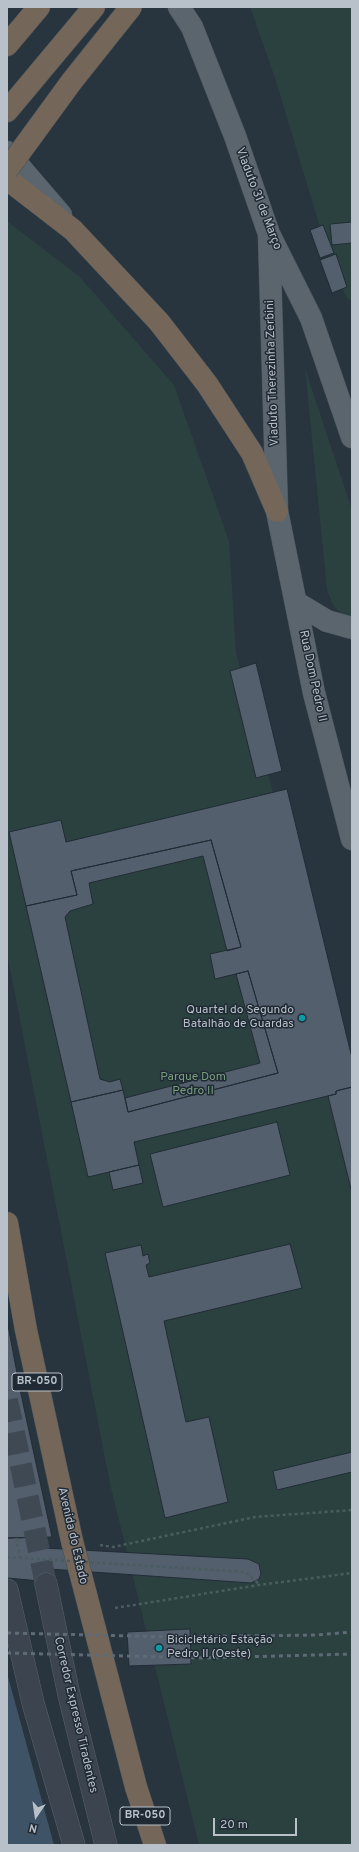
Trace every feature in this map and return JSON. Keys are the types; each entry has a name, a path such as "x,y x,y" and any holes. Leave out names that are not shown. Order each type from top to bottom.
{"highway":[{"path":"7,45 39,7"},
{"path":"7,111 94,7"},
{"path":"7,170 72,81 131,7"},
{"path":"7,179 73,230 160,322 207,384 252,453 277,511"},
{"name":"Avenida do Estado","path":"7,1223 26,1330 72,1541 136,1787 155,1845"}],"main road":[{"name":"Viaduto 31 de Março","path":"179,7 192,27 235,136 268,232 311,318 352,436"},
{"path":"7,152 73,230"},
{"name":"Viaduto Therezinha Zerbini","path":"268,232 277,511"},
{"name":"Rua Dom Pedro II","path":"277,511 297,603 314,693 352,839"},
{"path":"297,603 327,621 352,628"}],"lane":[{"name":"Corredor Expresso Tiradentes","path":"46,1584 69,1695 106,1845"},
{"path":"7,1590 33,1704 74,1845"}],"path":[{"path":"72,1541 113,1547 255,1517 352,1510"},
{"path":"16,1538 20,1558"},
{"path":"7,1557 245,1572 259,1585"},
{"path":"90,1612 259,1585 352,1573"}],"green space":[{"path":"250,7 352,7 351,301 346,297 321,231 275,78"},
{"name":"Parque Dom Pedro II","path":"7,221 80,277 174,385 229,541 236,653 324,984 352,1058 352,1845 199,1845 110,1484 7,953"},
{"path":"305,368 352,510 352,618 346,617 334,607 327,590"}],"water":[{"path":"7,1673 54,1845 7,1845"}],"building":[{"path":"352,222 352,243 332,245 330,224"},
{"path":"323,225 334,253 320,258 310,230"},
{"path":"336,254 347,287 332,293 320,260"},
{"path":"256,663 282,771 256,778 230,671"},
{"name":"Quartel do Segundo Batalhão de Guardas","path":"287,789 352,1058 352,1087 336,1091 336,1094 134,1142 139,1165 88,1177 71,1102 123,1090 128,1112 278,1073 248,971 215,979 210,954 241,947 211,840 71,871 77,895 26,906 9,832 61,820 66,842"},
{"path":"211,840 241,947 227,951 203,856 89,883 93,904 70,911 65,917 100,1079 110,1082 120,1079 123,1090 71,1102 26,906 77,895 71,871"},
{"path":"248,971 278,1073 128,1112 125,1098 260,1063 236,974"},
{"path":"352,1087 352,1193 328,1096 336,1094 336,1091"},
{"path":"277,1122 290,1175 163,1207 150,1154"},
{"path":"139,1165 143,1183 113,1190 109,1172"},
{"path":"290,1244 302,1288 164,1321 186,1422 209,1417 228,1502 165,1518 105,1253 141,1245 143,1256 148,1254 150,1263 146,1265 149,1277"},
{"path":"7,1320 21,1394 52,1537 7,1538"},
{"path":"352,1452 352,1472 277,1490 273,1471"},
{"path":"43,1537 44,1548 248,1559 259,1564 261,1574 259,1579 251,1583 49,1569 51,1582 7,1578 7,1538"},
{"name":"Bicicletário Estação Pedro II (Oeste)","path":"190,1629 191,1664 129,1666 127,1632"}],"tunnel":[{"path":"7,1400 46,1584"}],"railway":[{"path":"7,1633 175,1637 316,1635 352,1632"},
{"path":"7,1653 204,1658 352,1654"}],"place":[{"name":"Quartel do Segundo Batalhão de Guardas","path":"302,1018"},
{"name":"Bicicletário Estação Pedro II (Oeste)","path":"159,1648"}]}
